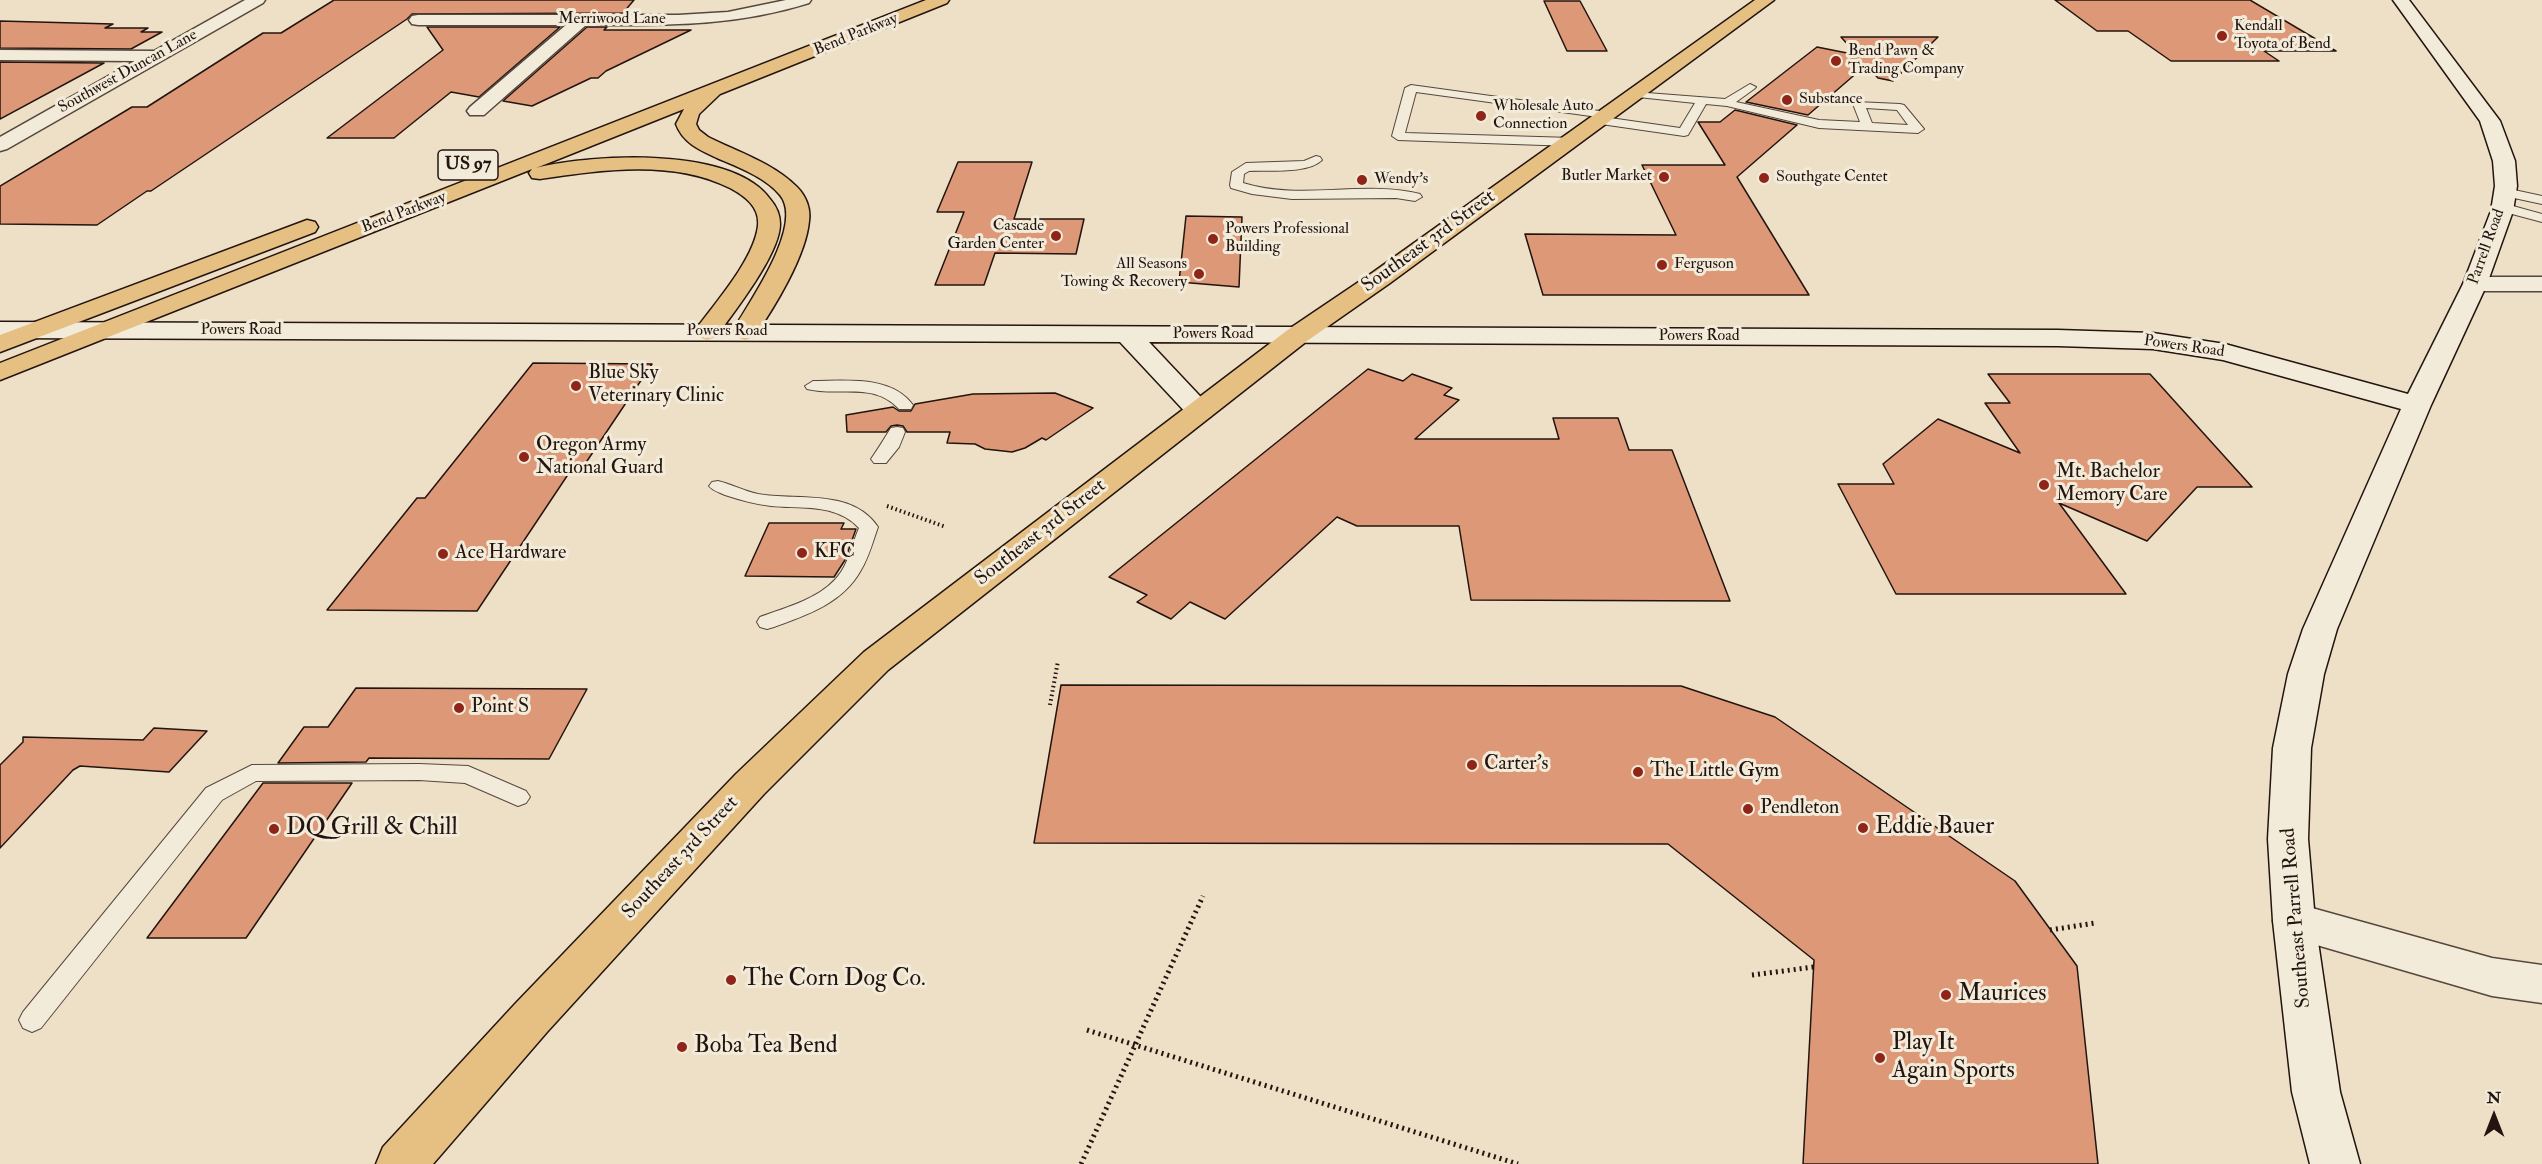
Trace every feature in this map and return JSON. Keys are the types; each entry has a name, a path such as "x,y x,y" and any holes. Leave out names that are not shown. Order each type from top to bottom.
{"main road":[{"name":"Bend Parkway","path":"468,165 898,0"},
{"name":"Bend Parkway","path":"0,372 941,0"},
{"name":"Southeast 3rd Street","path":"401,1164 531,1018 750,784 876,660 1298,334 1572,142 1766,0"},
{"path":"712,92 688,118 686,125 688,132 700,141 774,178 787,188 798,206 798,224 794,241 745,332"},
{"path":"468,188 556,171 624,164 692,168 718,175 753,192 765,206 768,214 768,231 748,270 707,332"},
{"path":"0,344 323,221"}],"street":[{"name":"Southwest Duncan Lane","path":"3,142 257,0"},
{"name":"Merriwood Lane","path":"418,20 720,20 767,12 803,0"},
{"name":"Parrell Road","path":"2401,0 2490,121 2504,161 2504,200 2475,284 2418,405"},
{"path":"477,111 582,20"},
{"path":"0,55 158,56"},
{"path":"2475,284 2542,284"},
{"name":"Powers Road","path":"0,330 2058,338 2153,342 2225,352 2418,405"},
{"path":"1127,334 1200,411"},
{"name":"Southeast Parrell Road","path":"2335,1164 2316,1092 2294,921 2288,839 2292,748 2306,674 2320,629 2418,405"},
{"path":"2294,921 2492,977 2542,984"}],"lane":[{"path":"1727,103 1750,87"},
{"path":"1572,142 1398,136 1411,88 1684,132 1702,101"},
{"path":"1638,94 1727,103 1818,124 1867,127 1918,129 1900,107 1859,104 1867,127"},
{"path":"1316,160 1307,165 1246,166 1238,172 1236,185 1252,192 1274,194 1396,194 1415,197"},
{"path":"2504,200 2542,200"},
{"path":"2504,200 2542,218"},
{"path":"813,386 879,389 900,398 905,405"},
{"path":"880,459 890,447 897,432"},
{"path":"718,486 758,499 806,501 843,509 863,518 869,527 846,579 828,595 800,610 767,622"},
{"path":"32,1020 214,794 252,773 419,772 468,775 518,797"}],"path":[{"path":"1050,705 1058,662"},
{"path":"1081,1164 1203,896"},
{"path":"2050,930 2095,923"},
{"path":"1752,975 1814,967"},
{"path":"1087,1030 1518,1164"}],"building":[{"path":"334,0 634,0 623,13 412,14 151,191 147,191 97,225 0,224 0,186 132,107 147,107 263,33 281,33"},
{"name":"Kendall Toyota of Bend","path":"2055,0 2250,0 2336,51 2264,51 2279,61 2171,61 2128,31 2097,31"},
{"path":"1544,1 1580,1 1607,51 1567,51"},
{"path":"0,21 113,24 105,28 148,28 141,32 162,32 131,49 0,48"},
{"path":"427,27 560,27 479,97 451,92 394,138 327,138 443,50"},
{"path":"587,27 607,27 604,30 691,30 606,71 598,78 591,78 532,106 503,101"},
{"path":"1841,37 1938,37 1893,81 1878,78 1866,65 1808,115 1746,102 1817,47 1857,55"},
{"path":"0,62 104,63 0,119"},
{"name":"Ferguson","path":"1735,110 1797,125 1737,177 1809,295 1543,295 1525,234 1676,235 1642,165 1725,165 1698,122 1720,122"},
{"path":"958,162 1032,162 1014,219 1084,219 1076,254 995,253 984,285 935,285 964,212 937,212"},
{"name":"Powers Professional Building","path":"1186,216 1242,217 1239,287 1179,282"},
{"path":"533,363 652,364 581,470 571,470 477,611 327,610 417,498 425,498"},
{"path":"1368,369 1403,381 1412,374 1452,388 1444,395 1459,400 1415,439 1559,439 1553,418 1618,418 1629,450 1672,450 1730,601 1471,600 1459,526 1357,526 1337,517 1225,619 1190,602 1171,619 1137,602 1147,595 1109,577"},
{"name":"Mt. Bachelor Memory Care","path":"1988,374 2150,374 2252,487 2197,487 2147,541 2059,503 2126,594 1896,594 1838,484 1894,484 1883,464 1938,419 2020,453 1985,403 2010,403"},
{"path":"1055,393 1093,408 1046,440 1042,438 1025,448 1012,452 985,449 975,444 947,443 950,432 907,432 903,426 897,425 891,426 886,432 847,432 846,415 893,407 899,411 911,411 915,404 973,394"},
{"name":"KFC","path":"769,523 844,523 841,529 856,529 845,560 834,577 745,576"},
{"path":"1061,685 1681,686 1775,717 2015,881 2077,966 2098,1164 1803,1164 1814,960 1668,844 1034,843"},
{"name":"Point S","path":"356,688 587,689 549,759 369,758 366,762 278,763 304,727 328,727"},
{"path":"154,728 207,731 169,772 80,766 73,770 0,848 0,765 23,742 23,737 143,740"},
{"name":"DQ Grill & Chill","path":"263,783 352,783 246,938 147,938"}],"place":[{"name":"Kendall Toyota of Bend","path":"2222,36"},
{"name":"Bend Pawn & Trading Company","path":"1836,61"},
{"name":"Substance","path":"1787,100"},
{"name":"Wholesale Auto Connection","path":"1481,116"},
{"name":"Butler Market","path":"1664,177"},
{"name":"Southgate Centet","path":"1764,178"},
{"name":"Wendy's","path":"1362,180"},
{"name":"Cascade Garden Center","path":"1056,236"},
{"name":"Powers Professional Building","path":"1213,239"},
{"name":"Ferguson","path":"1662,265"},
{"name":"All Seasons Towing & Recovery","path":"1199,274"},
{"name":"Blue Sky Veterinary Clinic","path":"576,386"},
{"name":"Oregon Army National Guard","path":"524,457"},
{"name":"Mt. Bachelor Memory Care","path":"2044,485"},
{"name":"KFC","path":"802,553"},
{"name":"Ace Hardware","path":"443,554"},
{"name":"Point S","path":"459,708"},
{"name":"Carter's","path":"1472,765"},
{"name":"The Little Gym","path":"1638,772"},
{"name":"Pendleton","path":"1748,809"},
{"name":"Eddie Bauer","path":"1863,828"},
{"name":"DQ Grill & Chill","path":"274,829"},
{"name":"The Corn Dog Co.","path":"731,980"},
{"name":"Maurices","path":"1946,995"},
{"name":"Boba Tea Bend","path":"682,1047"},
{"name":"Play It Again Sports","path":"1880,1058"}]}
